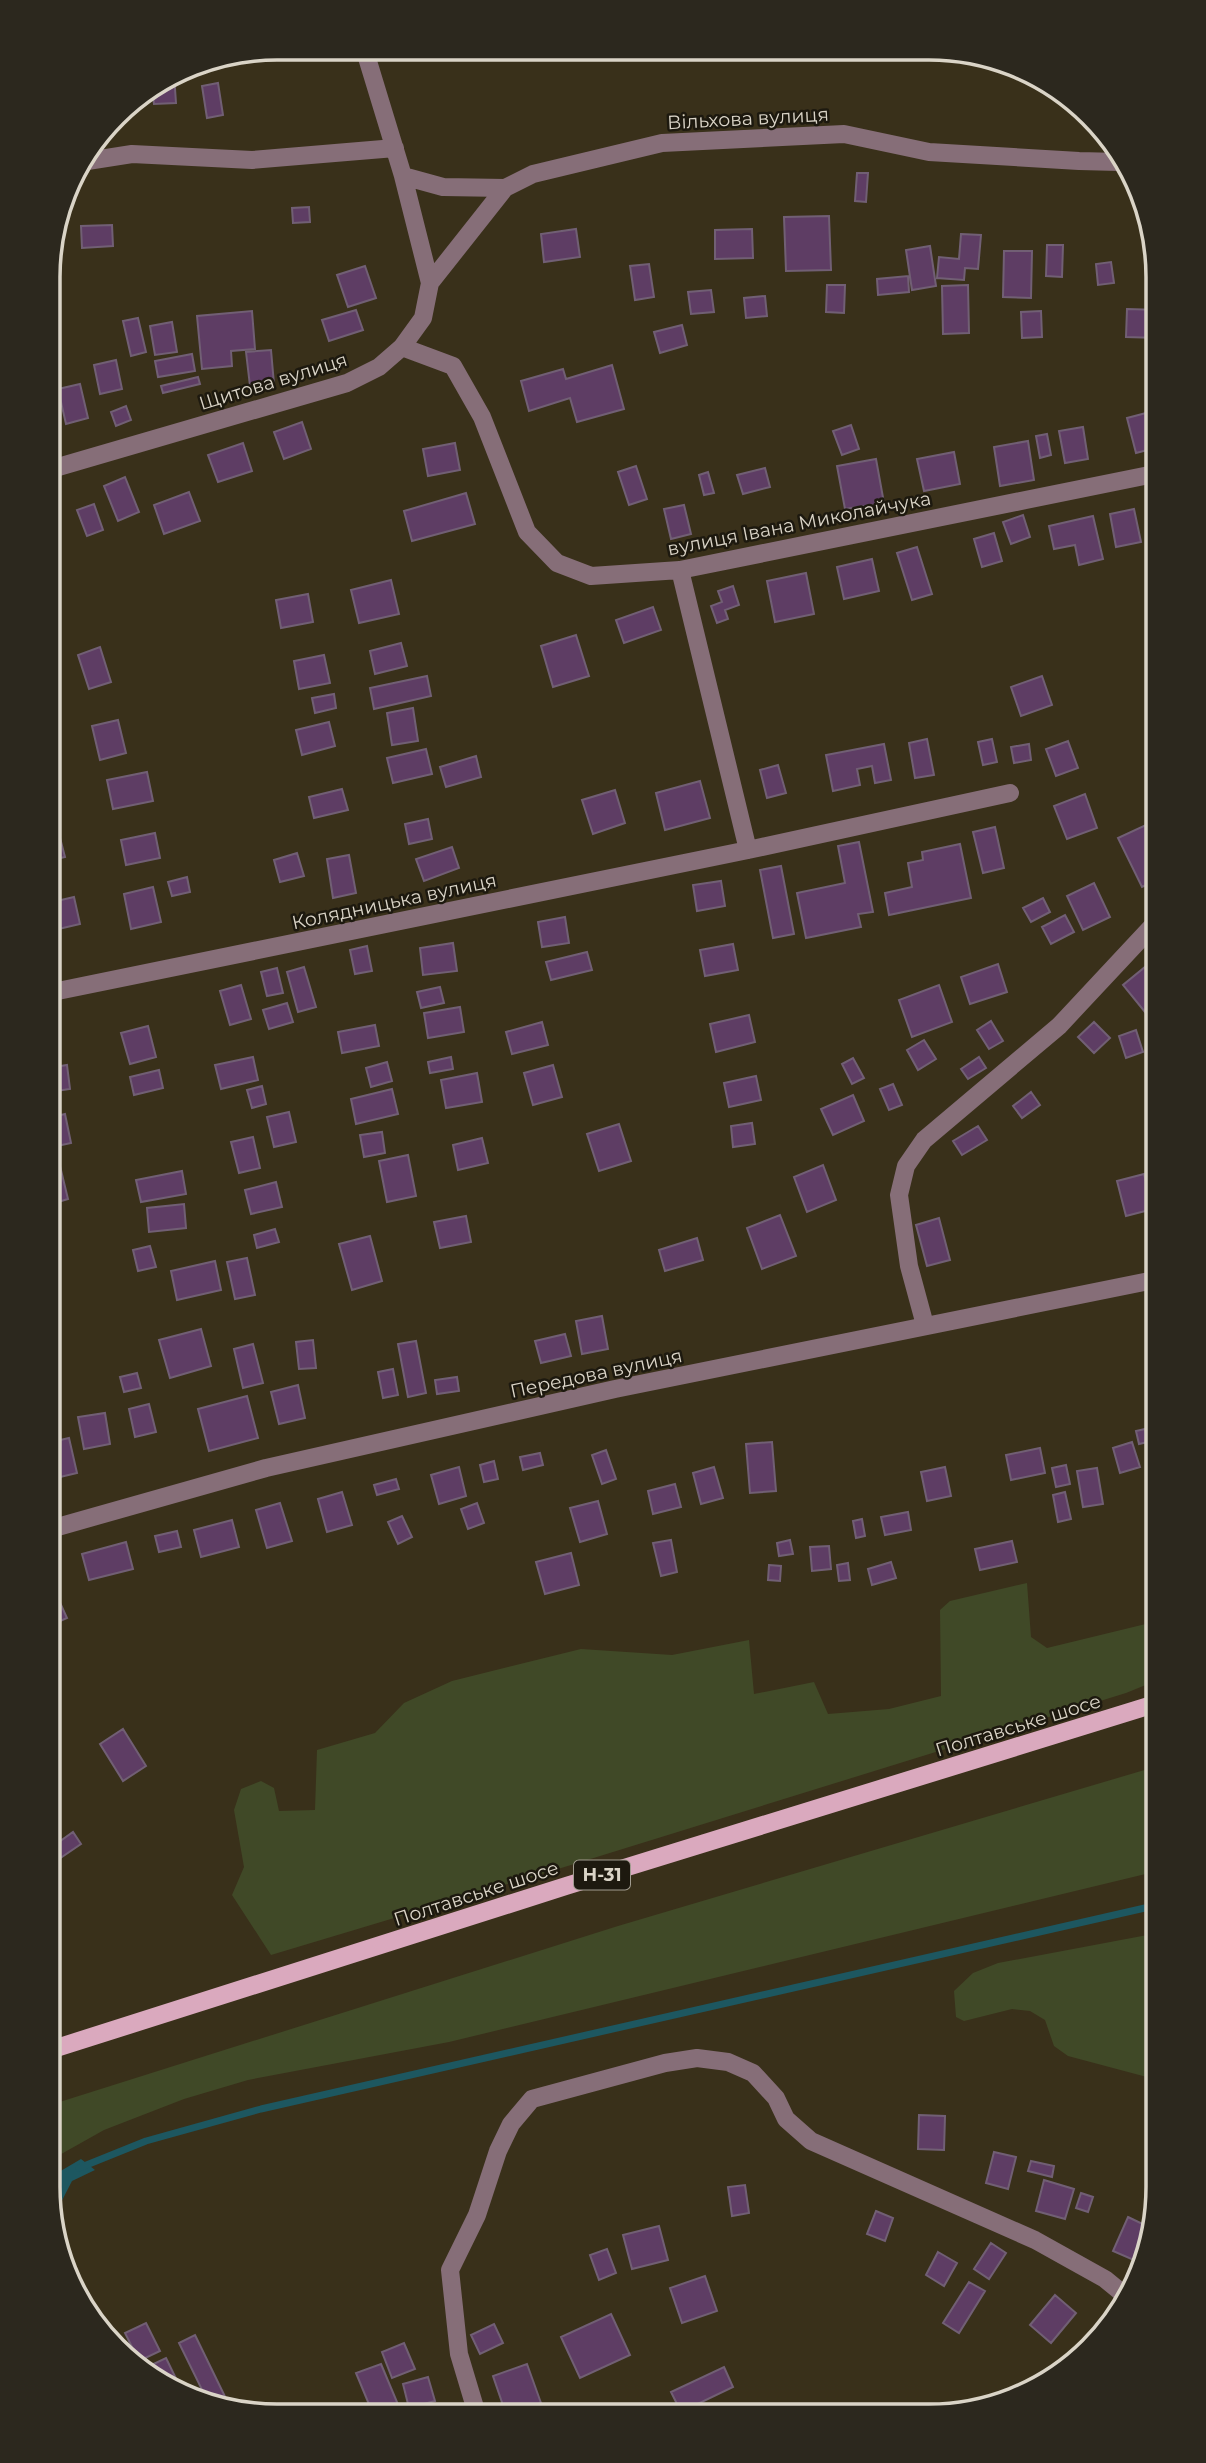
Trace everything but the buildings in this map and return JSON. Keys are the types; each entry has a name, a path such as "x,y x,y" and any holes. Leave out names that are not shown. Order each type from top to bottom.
{"main road":[{"name":"Полтавське шосе","path":"59,2048 566,1886 1146,1707"}],"street":[{"name":"Щитова вулиця","path":"60,467 347,383 379,367 402,346 423,318 430,283 403,176 368,60"},
{"name":"Вільхова вулиця","path":"430,283 505,188 533,174 662,143 844,134 929,152 1113,162"},
{"path":"94,160 132,154 252,160 395,148"},
{"path":"403,176 443,187 505,188"},
{"name":"вулиця Івана Миколайчука","path":"402,346 453,366 482,417 527,532 557,563 591,576 680,570 1146,476"},
{"path":"680,570 748,850"},
{"name":"Колядницька вулиця","path":"60,991 748,850 1010,793"},
{"path":"925,1325 909,1266 899,1195 906,1166 924,1140 1059,1026 1146,933"},
{"name":"Передова вулиця","path":"59,1527 266,1468 615,1389 1146,1281"},
{"path":"474,2404 459,2354 450,2270 477,2216 498,2151 511,2123 531,2099 665,2063 697,2058 728,2062 753,2073 776,2098 786,2119 811,2141 1035,2239 1105,2279 1119,2291"}],"green space":[{"path":"1027,1583 1031,1637 1047,1648 1146,1624 1146,1685 571,1865 271,1955 232,1895 244,1867 234,1810 241,1789 261,1781 274,1788 279,1811 315,1810 317,1750 375,1733 404,1703 452,1681 581,1649 672,1655 749,1640 754,1694 814,1682 828,1714 889,1709 941,1696 940,1610 950,1601"},
{"path":"1146,1770 1146,1874 449,2042 248,2080 184,2099 104,2130 59,2155 59,2102 618,1926"},
{"path":"1146,1935 1146,2077 1068,2056 1054,2046 1045,2020 1030,2011 1012,2009 964,2021 956,2017 954,1991 973,1973 998,1963"}],"water":[{"path":"81,2159 95,2170 72,2181 60,2203 59,2172"}],"waterway":[{"path":"79,2168 146,2141 261,2109 1146,1908"}]}
